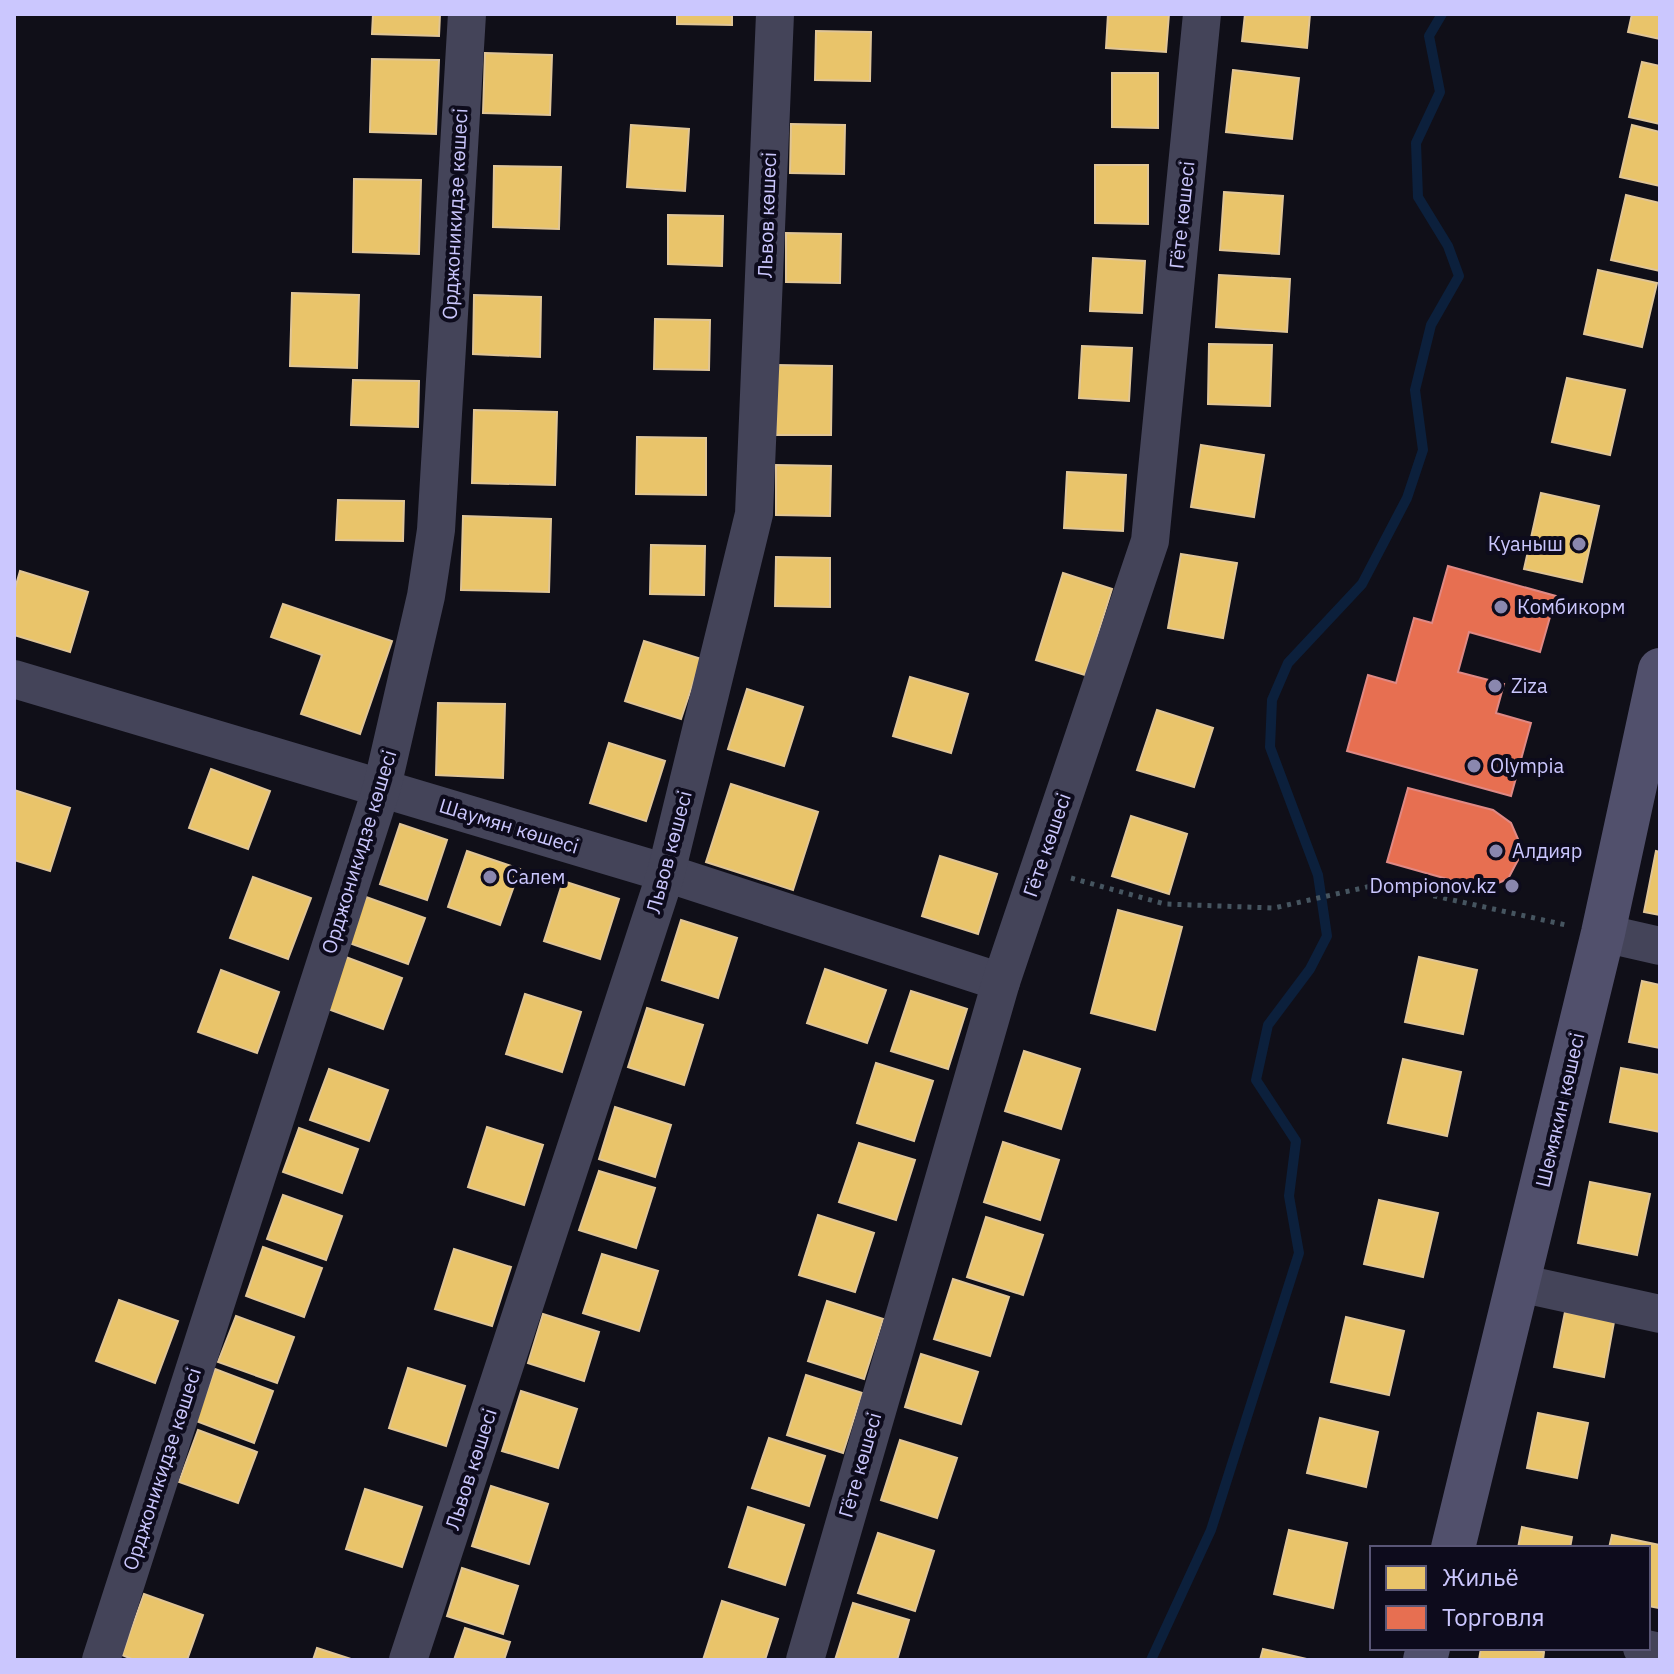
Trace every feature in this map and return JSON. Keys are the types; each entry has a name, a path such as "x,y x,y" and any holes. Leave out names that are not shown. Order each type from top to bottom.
{"main road":[{"name":"Шемякин көшесі","path":"1453,1546 1603,933 1660,670"}],"street":[{"name":"Орджоникидзе көшесі","path":"101,1660 382,787 426,596 436,530 467,14"},
{"name":"Львов көшесі","path":"408,1660 666,873 754,514 775,14"},
{"name":"Гёте көшесі","path":"805,1660 1001,982 1150,541 1202,14"},
{"name":"Шаумян көшесі","path":"15,683 382,787 666,873 1001,982"},
{"path":"1603,933 1660,946"},
{"path":"1519,1283 1660,1314"}],"path":[{"path":"1039,869 1165,904 1274,908 1380,884 1603,933"}],"building: Жильё":[{"path":"373,14 440,14 439,36 372,34"},
{"path":"677,14 732,14 732,25 677,24"},
{"path":"1108,14 1169,14 1166,52 1106,48"},
{"path":"1245,14 1310,14 1307,48 1242,41"},
{"path":"1632,14 1660,14 1660,39 1628,32"},
{"path":"816,31 871,32 870,81 815,80"},
{"path":"485,53 552,55 550,115 483,113"},
{"path":"372,59 439,60 436,134 370,132"},
{"path":"1642,62 1660,66 1660,124 1629,117"},
{"path":"1233,70 1299,78 1292,139 1226,132"},
{"path":"1112,73 1158,73 1158,128 1112,127"},
{"path":"791,124 845,125 844,174 790,173"},
{"path":"631,125 689,129 685,191 627,187"},
{"path":"1632,125 1660,132 1660,186 1620,177"},
{"path":"1095,165 1148,165 1148,224 1095,223"},
{"path":"494,166 561,167 559,229 493,227"},
{"path":"354,179 421,180 419,254 353,252"},
{"path":"1224,192 1283,196 1279,254 1220,250"},
{"path":"1626,195 1660,203 1660,271 1611,260"},
{"path":"668,215 723,216 722,266 668,264"},
{"path":"786,233 841,234 840,283 786,282"},
{"path":"1093,258 1145,261 1142,313 1090,311"},
{"path":"1598,270 1657,283 1642,347 1584,334"},
{"path":"1219,275 1290,279 1287,332 1216,327"},
{"path":"292,293 359,295 357,368 290,366"},
{"path":"474,295 541,297 540,357 473,354"},
{"path":"655,319 710,320 709,370 654,369"},
{"path":"1209,344 1272,345 1270,406 1208,404"},
{"path":"1082,346 1132,348 1129,401 1079,398"},
{"path":"777,365 832,366 831,435 776,435"},
{"path":"1567,378 1625,390 1610,455 1552,442"},
{"path":"353,380 419,381 418,427 351,425"},
{"path":"474,410 557,412 555,485 472,483"},
{"path":"637,437 706,438 706,495 636,494"},
{"path":"1201,445 1264,455 1254,517 1191,507"},
{"path":"776,465 831,466 830,516 776,515"},
{"path":"1067,472 1126,475 1123,531 1064,528"},
{"path":"1541,493 1599,506 1582,582 1524,569"},
{"path":"338,500 404,501 403,541 336,540"},
{"path":"463,516 551,519 549,592 461,590"},
{"path":"651,545 705,546 704,595 650,594"},
{"path":"1181,554 1237,563 1223,638 1168,628"},
{"path":"776,557 830,558 830,607 775,606"},
{"path":"20,571 88,592 70,652 14,635 14,592"},
{"path":"1063,573 1112,589 1085,675 1036,660"},
{"path":"283,604 392,641 360,734 301,714 322,655 271,637"},
{"path":"644,641 701,659 681,719 625,701"},
{"path":"910,677 968,694 951,753 893,736"},
{"path":"747,689 803,707 784,766 728,749"},
{"path":"438,703 505,704 503,778 436,775"},
{"path":"1157,710 1213,728 1194,787 1137,770"},
{"path":"609,743 665,761 646,821 590,803"},
{"path":"211,769 270,791 248,849 189,828"},
{"path":"731,784 818,812 793,890 706,862"},
{"path":"14,790 70,808 50,871 14,860"},
{"path":"1131,816 1187,834 1169,894 1112,876"},
{"path":"400,824 447,840 427,900 380,884"},
{"path":"467,851 520,869 500,925 448,907"},
{"path":"1656,851 1660,852 1660,915 1644,912"},
{"path":"940,856 997,874 978,934 922,916"},
{"path":"253,877 311,898 288,959 230,938"},
{"path":"563,881 619,899 600,959 544,941"},
{"path":"366,897 425,918 408,964 349,943"},
{"path":"1118,910 1182,927 1155,1030 1091,1013"},
{"path":"681,920 737,938 718,998 662,980"},
{"path":"343,956 402,978 383,1029 325,1008"},
{"path":"1419,957 1477,970 1463,1034 1405,1022"},
{"path":"825,969 886,990 867,1043 807,1023"},
{"path":"221,970 279,992 257,1053 198,1032"},
{"path":"1642,981 1660,985 1660,1048 1629,1042"},
{"path":"911,991 967,1009 948,1069 891,1051"},
{"path":"525,994 581,1012 562,1072 506,1054"},
{"path":"647,1008 703,1025 684,1085 628,1067"},
{"path":"1024,1051 1080,1069 1061,1129 1005,1111"},
{"path":"1403,1059 1461,1072 1447,1136 1388,1123"},
{"path":"876,1063 933,1081 914,1141 857,1123"},
{"path":"1621,1068 1660,1075 1660,1132 1610,1122"},
{"path":"329,1069 388,1090 369,1141 310,1120"},
{"path":"615,1107 671,1125 655,1177 599,1159"},
{"path":"487,1127 543,1145 524,1205 468,1187"},
{"path":"299,1128 358,1149 342,1193 283,1172"},
{"path":"1003,1142 1059,1160 1040,1220 984,1202"},
{"path":"859,1143 915,1160 896,1220 839,1202"},
{"path":"599,1171 655,1188 636,1248 579,1230"},
{"path":"1590,1182 1650,1194 1637,1255 1578,1243"},
{"path":"283,1195 342,1216 326,1260 267,1239"},
{"path":"1379,1200 1438,1213 1423,1277 1364,1264"},
{"path":"818,1215 874,1233 855,1292 799,1275"},
{"path":"986,1217 1043,1235 1023,1295 967,1277"},
{"path":"263,1247 322,1268 304,1317 246,1296"},
{"path":"454,1249 511,1267 492,1326 435,1309"},
{"path":"602,1254 658,1271 639,1331 583,1313"},
{"path":"953,1279 1009,1297 990,1356 934,1339"},
{"path":"119,1300 178,1321 155,1383 96,1361"},
{"path":"827,1301 883,1319 864,1379 808,1361"},
{"path":"1565,1312 1614,1322 1604,1377 1554,1367"},
{"path":"543,1314 599,1332 584,1381 528,1363"},
{"path":"236,1316 294,1337 277,1383 218,1362"},
{"path":"1346,1317 1404,1331 1389,1395 1331,1382"},
{"path":"921,1354 978,1372 961,1424 905,1407"},
{"path":"408,1368 465,1386 446,1446 389,1428"},
{"path":"215,1369 273,1391 254,1443 196,1421"},
{"path":"806,1375 862,1393 843,1453 787,1435"},
{"path":"521,1391 577,1409 558,1468 502,1451"},
{"path":"1538,1413 1588,1423 1577,1478 1527,1468"},
{"path":"1320,1418 1378,1432 1366,1487 1307,1473"},
{"path":"198,1430 257,1452 238,1503 179,1482"},
{"path":"769,1438 825,1456 809,1506 752,1488"},
{"path":"900,1440 957,1458 937,1518 881,1500"},
{"path":"491,1486 548,1504 529,1564 472,1546"},
{"path":"365,1489 422,1507 402,1567 346,1549"},
{"path":"748,1507 804,1525 785,1585 729,1567"},
{"path":"1522,1527 1572,1537 1570,1546 1518,1546"},
{"path":"1289,1530 1347,1543 1333,1608 1274,1594"},
{"path":"878,1533 934,1551 915,1611 858,1593"},
{"path":"1612,1535 1660,1545 1659,1608 1650,1606 1650,1546 1609,1546"},
{"path":"462,1568 518,1586 503,1634 447,1616"},
{"path":"144,1594 203,1615 187,1660 134,1660 122,1655"},
{"path":"722,1601 778,1619 765,1660 703,1660"},
{"path":"853,1603 909,1620 897,1660 835,1660"},
{"path":"465,1628 510,1642 504,1660 454,1660"},
{"path":"317,1648 354,1660 313,1660"},
{"path":"1263,1649 1311,1660 1260,1660"},
{"path":"1481,1650 1544,1652 1543,1660 1479,1660"}],"building: Торговля":[{"path":"1448,566 1556,596 1540,652 1469,632 1458,672 1504,684 1496,713 1531,723 1511,796 1347,751 1368,675 1396,683 1414,618 1432,623"},
{"path":"1408,788 1493,810 1511,823 1518,839 1518,860 1508,879 1491,886 1472,886 1387,862"}],"waterway":[{"path":"1151,1660 1211,1530 1299,1253 1289,1196 1296,1141 1256,1080 1268,1025 1310,969 1327,936 1318,875 1270,747 1272,700 1288,663 1362,584 1407,498 1423,450 1415,390 1431,325 1459,276 1448,246 1418,197 1416,143 1440,92 1429,36 1442,14"}],"place":[{"name":"Куаныш","path":"1579,544"},
{"name":"Комбикорм","path":"1501,607"},
{"name":"Ziza","path":"1495,686"},
{"name":"Olympia","path":"1474,766"},
{"name":"Алдияр","path":"1496,851"},
{"name":"Салем","path":"490,877"},
{"name":"Dompionov.kz","path":"1512,886"}]}
